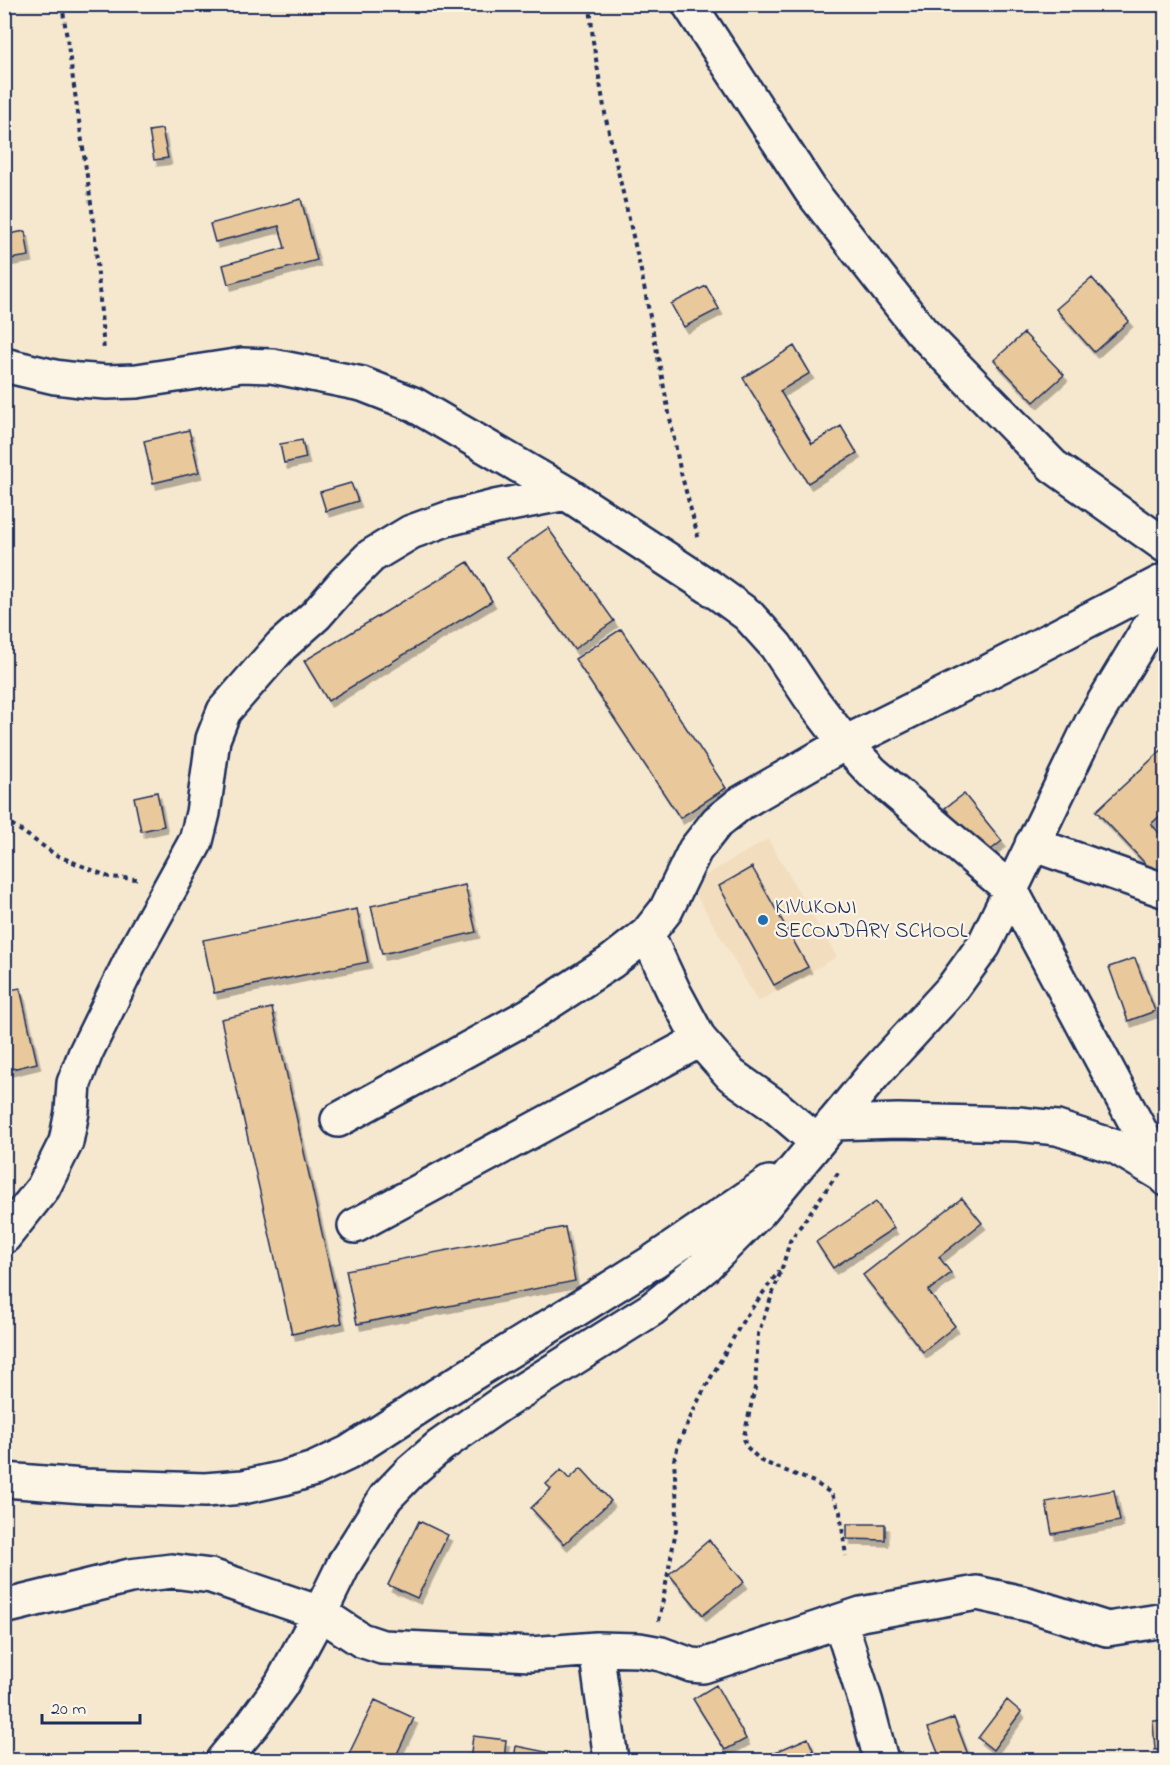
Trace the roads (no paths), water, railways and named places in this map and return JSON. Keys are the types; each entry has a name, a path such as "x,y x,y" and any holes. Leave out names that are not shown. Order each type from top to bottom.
{"street":[{"path":"689,4 811,191 921,331 1053,466 1166,546"},
{"path":"4,365 55,377 107,382 137,381 242,365 272,366 362,384 413,404 566,494 711,588 748,615 776,646 810,697 845,743 872,772 1011,890 1165,1177"},
{"path":"4,1237 43,1188 66,1142 75,1083 86,1052 136,950 196,841 203,813 213,739 224,711 281,646 316,615 371,556 411,532 447,519 495,507 566,494"},
{"path":"338,1120 528,1016 610,962 647,934 666,910 696,850 717,822 741,803 845,743 1166,580"},
{"path":"223,1761 281,1684 345,1562 386,1497 440,1446 652,1309 704,1267 760,1211 875,1073 952,989 984,945 1092,722 1166,599"},
{"path":"1032,844 1166,891"},
{"path":"647,934 700,1040 731,1075 775,1106 817,1142"},
{"path":"355,1226 700,1040"},
{"path":"4,1480 106,1487 206,1490 243,1487 314,1469 348,1453 654,1261 817,1142 898,1121 1018,1124 1057,1128 1116,1147 1165,1177"},
{"path":"4,1607 130,1576 172,1571 212,1576 320,1613 361,1640 382,1647 531,1654 596,1648 639,1650 661,1654 691,1665 703,1666 861,1614 977,1593 1027,1604 1107,1629 1166,1620"},
{"path":"840,1621 882,1761"},
{"path":"596,1648 611,1761"}],"place":[{"name":"KIVUKONI SECONDARY SCHOOL","path":"763,920"}]}
